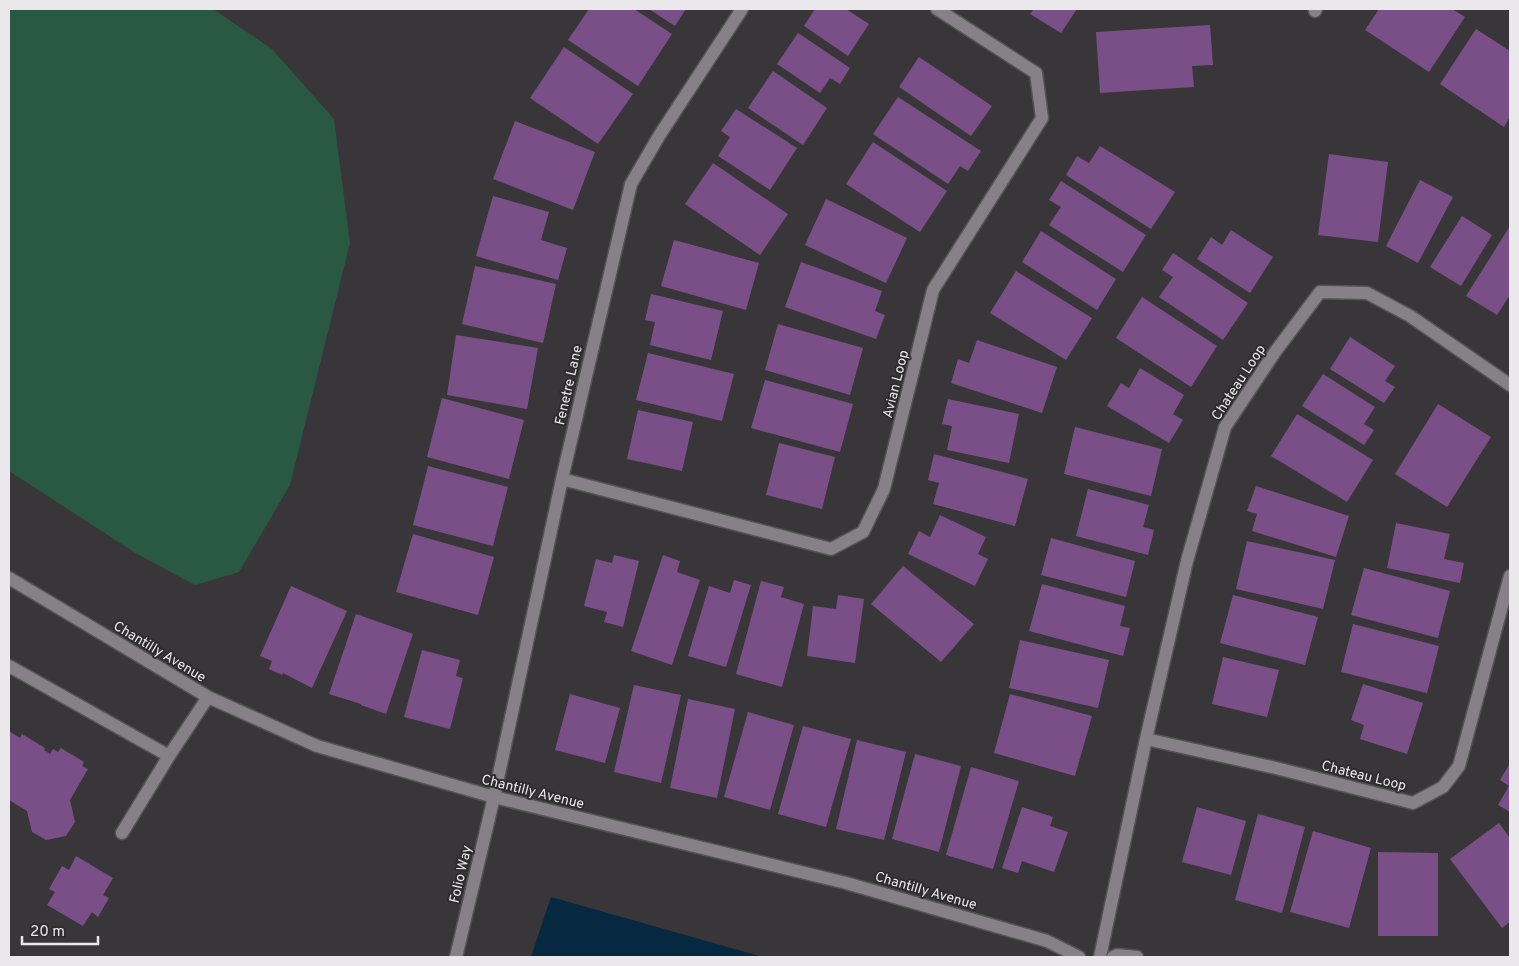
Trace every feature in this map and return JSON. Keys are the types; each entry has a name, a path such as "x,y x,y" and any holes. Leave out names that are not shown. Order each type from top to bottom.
{"street":[{"name":"Fenetre Lane","path":"494,797 562,479 631,184 659,136 742,9"},
{"name":"Avian Loop","path":"562,479 831,548 863,532 884,489 933,290 1042,118 1036,73 937,9"},
{"name":"Chateau Loop","path":"1100,957 1146,739 1187,561 1225,427 1274,352 1320,292 1367,293 1410,316 1510,385"},
{"name":"Chateau Loop","path":"1146,739 1276,768 1413,803 1443,787 1459,766 1510,576"},
{"name":"Chantilly Avenue","path":"9,578 208,697 318,746 494,797 846,883 1047,941 1079,957"},
{"path":"9,666 169,756"},
{"path":"122,833 208,697"},
{"name":"Folio Way","path":"456,957 494,797"},
{"path":"1113,957 1117,955 1137,957"}],"green space":[{"path":"9,9 213,9 272,49 334,119 350,243 290,485 239,572 195,585 137,554 9,471"}],"water":[{"path":"551,897 763,957 531,957"}],"building":[{"path":"589,9 634,9 672,34 638,86 568,40"},
{"path":"649,9 686,9 675,26"},
{"path":"815,9 846,9 869,24 848,56 804,26"},
{"path":"1034,9 1077,9 1061,33 1030,14"},
{"path":"1379,9 1452,9 1465,17 1429,72 1365,30"},
{"path":"1210,25 1213,65 1192,66 1194,87 1100,93 1096,32"},
{"path":"1476,29 1510,51 1510,117 1504,127 1440,84"},
{"path":"798,33 850,68 840,84 830,78 820,93 777,64"},
{"path":"564,47 633,94 598,144 530,98"},
{"path":"919,57 992,106 971,136 899,87"},
{"path":"773,71 827,108 803,145 748,108"},
{"path":"898,97 981,151 968,171 960,166 948,184 873,134"},
{"path":"736,109 797,148 770,190 718,156 730,137 721,131"},
{"path":"515,121 595,152 573,210 493,179"},
{"path":"873,142 947,191 920,232 846,184"},
{"path":"1100,146 1175,192 1151,229 1066,175 1077,156 1089,163"},
{"path":"1329,154 1388,162 1378,242 1318,235"},
{"path":"713,163 788,214 760,255 685,204"},
{"path":"1420,180 1453,197 1418,263 1386,246"},
{"path":"1061,181 1146,235 1123,272 1049,225 1061,207 1049,200"},
{"path":"493,196 549,212 541,240 567,248 558,280 476,256"},
{"path":"826,199 907,238 886,283 805,245"},
{"path":"1462,216 1492,235 1461,286 1430,267"},
{"path":"1510,226 1510,295 1497,315 1466,296"},
{"path":"1231,230 1273,257 1250,293 1197,259 1211,237 1222,245"},
{"path":"1041,231 1116,279 1097,310 1022,262"},
{"path":"674,240 759,263 746,310 661,286"},
{"path":"1173,253 1248,303 1223,340 1159,297 1173,277 1162,270"},
{"path":"801,262 882,291 875,311 885,315 876,339 785,307"},
{"path":"475,266 556,284 543,343 462,324"},
{"path":"1016,271 1092,318 1066,360 990,313"},
{"path":"651,294 723,311 711,360 650,345 655,322 645,320"},
{"path":"1142,297 1217,346 1191,387 1116,338"},
{"path":"778,324 863,348 850,395 765,370"},
{"path":"456,335 538,348 527,409 447,395"},
{"path":"1350,337 1395,366 1385,381 1395,387 1384,403 1330,369"},
{"path":"977,340 1057,367 1042,413 951,383 958,359 969,363"},
{"path":"648,353 734,374 722,421 636,400"},
{"path":"1140,368 1184,395 1173,414 1183,420 1169,443 1107,406 1121,383 1129,388"},
{"path":"1323,374 1375,407 1364,424 1374,430 1364,445 1302,406"},
{"path":"765,380 853,404 840,452 751,428"},
{"path":"442,398 524,420 509,479 427,457"},
{"path":"948,399 1019,414 1009,463 947,450 952,426 942,424"},
{"path":"1438,404 1491,437 1447,507 1395,474"},
{"path":"638,410 693,422 682,471 627,459"},
{"path":"1297,414 1373,460 1347,502 1271,456"},
{"path":"1075,427 1162,449 1151,496 1064,474"},
{"path":"779,443 835,457 822,509 766,495"},
{"path":"934,454 1028,479 1015,526 933,504 939,483 928,480"},
{"path":"428,466 508,487 493,546 413,525"},
{"path":"1256,486 1349,516 1336,557 1252,531 1257,514 1247,511"},
{"path":"1088,489 1149,505 1143,527 1154,530 1148,555 1076,536"},
{"path":"940,515 986,537 978,554 988,559 975,586 908,554 919,531 930,537"},
{"path":"1396,523 1450,534 1444,559 1464,563 1460,583 1387,568"},
{"path":"413,534 494,557 478,615 396,592"},
{"path":"1051,538 1135,561 1126,597 1041,575"},
{"path":"1247,541 1335,560 1323,609 1236,589"},
{"path":"614,555 639,561 623,627 604,622 607,612 584,606 596,559 612,563"},
{"path":"663,555 680,561 677,572 700,580 672,665 631,651"},
{"path":"903,566 974,624 941,662 871,604"},
{"path":"1364,568 1450,591 1438,638 1351,615"},
{"path":"734,580 751,585 726,667 688,656 709,586 730,593"},
{"path":"761,581 784,587 781,597 804,604 782,687 736,674"},
{"path":"1042,584 1125,606 1120,626 1130,628 1123,656 1029,631"},
{"path":"291,586 347,611 312,688 283,673 282,675 269,669 272,661 260,656"},
{"path":"838,595 864,599 855,663 807,656 813,606 836,609"},
{"path":"1233,595 1318,617 1305,665 1220,643"},
{"path":"356,614 413,634 386,714 329,694"},
{"path":"1353,624 1439,646 1427,693 1341,672"},
{"path":"1020,640 1109,660 1098,708 1009,688"},
{"path":"422,650 460,660 456,676 463,678 450,729 404,717"},
{"path":"1223,657 1279,670 1267,717 1212,704"},
{"path":"1363,684 1423,703 1407,754 1360,739 1364,725 1351,720"},
{"path":"634,685 681,695 661,783 614,772"},
{"path":"570,694 620,708 605,763 555,750"},
{"path":"1010,694 1092,716 1075,776 994,753"},
{"path":"688,699 735,709 717,798 670,788"},
{"path":"748,712 794,725 770,810 724,797"},
{"path":"803,726 851,739 826,827 778,814"},
{"path":"9,731 20,738 22,734 45,748 44,750 50,754 53,749 58,752 61,748 84,762 82,766 88,769 70,800 75,822 66,836 46,840 32,832 27,811 9,800"},
{"path":"857,740 906,752 884,840 836,829"},
{"path":"915,754 961,766 939,852 892,839"},
{"path":"1510,763 1510,812 1498,805 1509,786 1500,780"},
{"path":"971,767 1019,781 993,869 946,855"},
{"path":"1022,807 1053,817 1050,826 1068,832 1054,872 1022,861 1018,873 1002,868"},
{"path":"1197,807 1246,821 1231,875 1182,862"},
{"path":"1258,814 1305,827 1282,913 1235,900"},
{"path":"1499,823 1510,838 1510,922 1502,928 1450,859"},
{"path":"1313,831 1371,848 1349,928 1290,912"},
{"path":"1378,852 1438,853 1438,936 1378,936"},
{"path":"76,856 113,878 103,895 109,898 98,917 92,912 83,926 47,905 55,892 49,889 62,866 69,870"}]}
